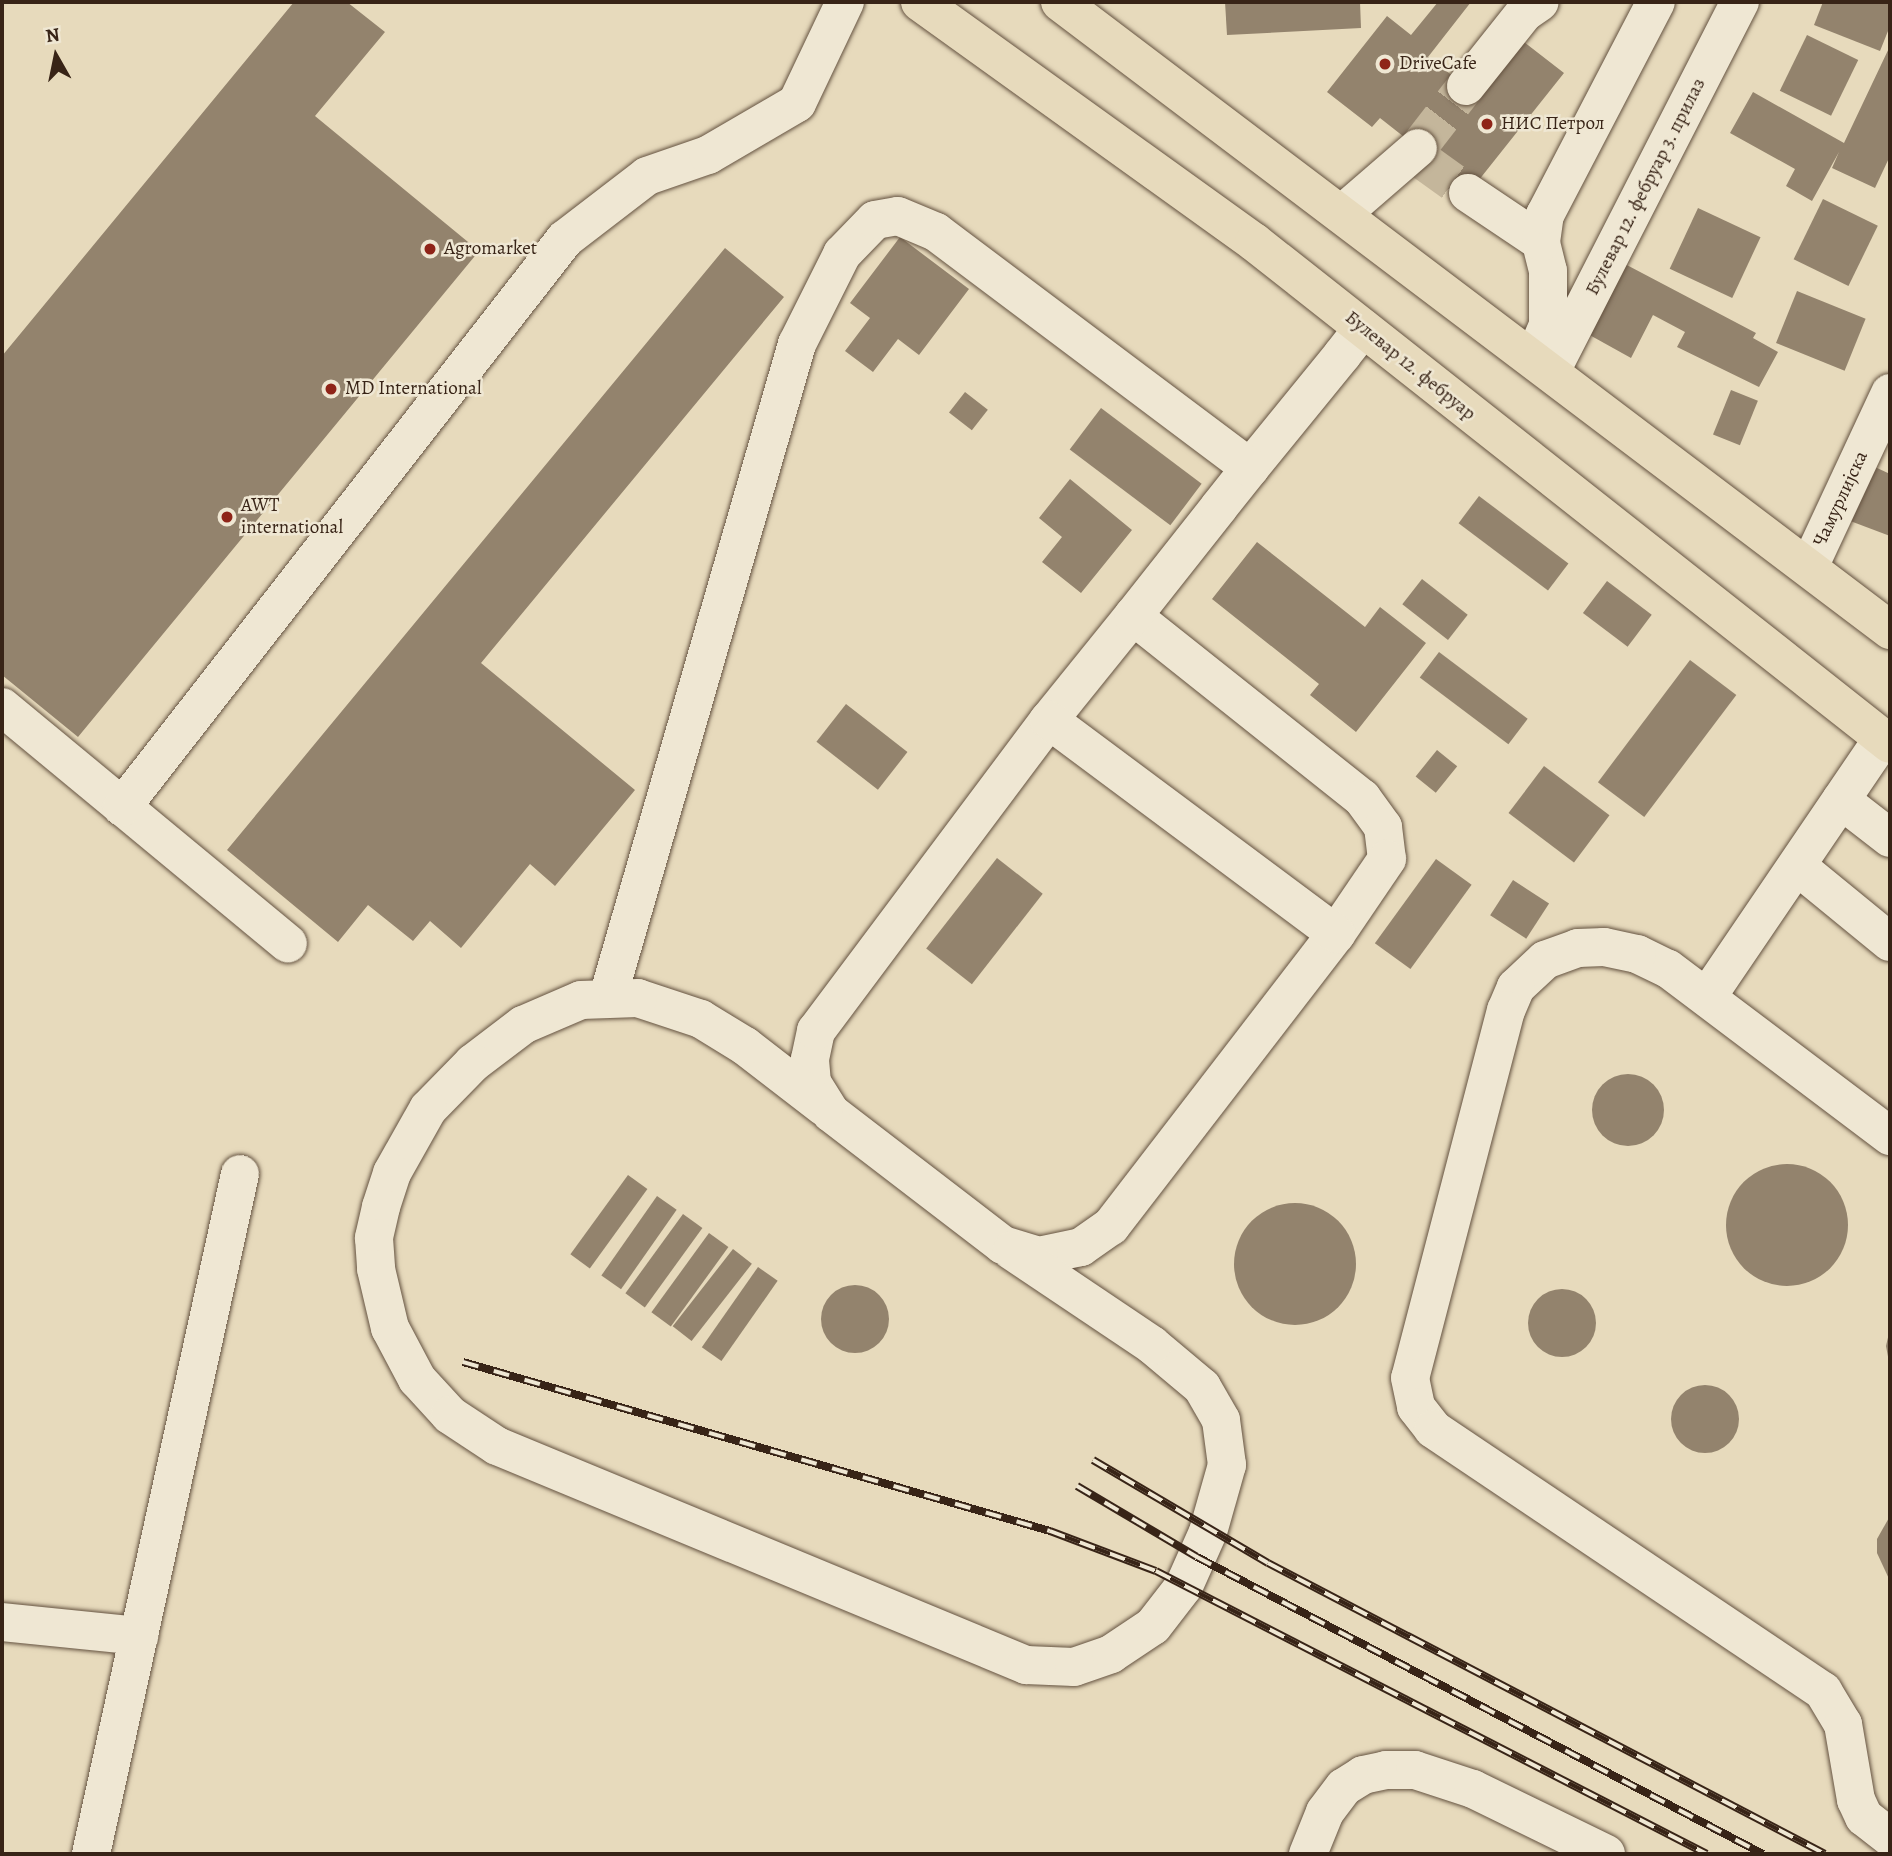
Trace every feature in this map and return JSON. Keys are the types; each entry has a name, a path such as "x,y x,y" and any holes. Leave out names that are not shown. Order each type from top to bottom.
{"main road":[{"name":"Булевар 12. фебруар","path":"920,2 1254,242 1887,741"},
{"path":"1060,2 1343,213 1890,630"},
{"path":"1101,2 1139,59"}],"street":[{"path":"122,807 565,239 647,176 708,155 797,103 845,2"},
{"path":"1466,86 1524,13 1540,2"},
{"path":"1542,364 1548,325 1548,271 1541,242 1545,215 1656,2"},
{"name":"Булевар 12. фебруар 3. прилаз","path":"1542,364 1740,2"},
{"path":"1343,213 1418,153"},
{"path":"1468,193 1541,242"},
{"path":"608,997 796,344 842,254 874,220 898,216 936,232 1250,468"},
{"path":"831,1113 816,1094 810,1072 811,1045 823,1018 1049,720 1363,328"},
{"name":"Чамурлијска","path":"1809,568 1890,393"},
{"path":"1003,1245 1050,1255 1082,1247 1104,1232 1336,934 1387,859 1387,838 1379,819 1362,798 1132,615"},
{"path":"2,707 288,944"},
{"path":"1049,720 1336,934"},
{"path":"1707,997 1841,800 1887,741"},
{"path":"1841,800 1890,838"},
{"path":"1797,866 1890,942"},
{"path":"1890,1136 1707,997 1652,961 1604,947 1578,948 1545,960 1516,987 1506,1010 1414,1362 1411,1395 1422,1417 1447,1439 1823,1691 1843,1724 1856,1800 1864,1817 1890,1837"},
{"path":"638,998 701,1019 746,1045 831,1113 1003,1245 1152,1345 1202,1387 1221,1420 1227,1465 1208,1532 1184,1586 1153,1626 1111,1654 1074,1667 1026,1665 497,1446 450,1415 417,1379 390,1328 374,1238 392,1173 428,1109 472,1063 523,1025 581,1000 638,998"},
{"path":"91,1854 240,1174"},
{"path":"2,1622 139,1636"},
{"path":"1308,1854 1325,1812 1344,1787 1363,1775 1386,1770 1415,1770 1473,1789 1606,1854"}],"building":[{"path":"294,2 347,2 385,32 315,116 479,251 78,737 2,675 2,356"},
{"path":"1225,2 1360,2 1361,28 1227,35"},
{"path":"1438,2 1471,2 1428,57 1475,93 1519,38 1564,73 1463,200 1418,165 1427,155 1380,118 1372,127 1327,92 1387,16 1411,35"},
{"path":"1823,2 1890,2 1890,26 1880,51 1814,25"},
{"path":"1807,35 1858,60 1831,116 1780,91"},
{"path":"1890,46 1890,156 1875,188 1832,168 1839,152 1812,201 1786,186 1795,169 1730,133 1753,92 1844,143"},
{"path":"1823,199 1878,226 1848,286 1794,259"},
{"path":"1698,208 1761,237 1732,298 1670,269"},
{"path":"900,237 969,289 919,355 898,339 873,372 845,351 870,318 850,303"},
{"path":"725,248 784,297 481,663 635,790 555,886 530,864 461,948 430,921 413,941 368,905 338,942 227,850"},
{"path":"1623,263 1756,333 1753,338 1778,352 1759,387 1677,347 1685,332 1653,315 1631,358 1586,333"},
{"path":"1797,291 1866,319 1845,371 1776,343"},
{"path":"1731,390 1758,401 1740,445 1713,435"},
{"path":"965,392 988,410 972,430 949,412"},
{"path":"1101,408 1202,484 1170,525 1070,450"},
{"path":"1862,461 1890,474 1890,536 1837,516"},
{"path":"1070,479 1132,530 1081,593 1042,562 1062,537 1039,518"},
{"path":"1479,496 1568,563 1548,591 1459,523"},
{"path":"1257,542 1365,627 1380,607 1426,643 1356,732 1310,695 1319,684 1212,599"},
{"path":"1422,579 1468,615 1448,640 1402,604"},
{"path":"1607,581 1652,615 1628,647 1583,613"},
{"path":"1439,652 1528,719 1508,744 1420,678"},
{"path":"1690,660 1736,695 1644,817 1598,782"},
{"path":"846,704 907,752 878,790 816,742"},
{"path":"1437,750 1457,766 1436,793 1416,776"},
{"path":"1544,766 1609,815 1574,862 1508,813"},
{"path":"997,858 1043,894 972,984 926,949"},
{"path":"1436,859 1472,885 1410,969 1375,943"},
{"path":"1513,880 1549,903 1526,939 1490,915"},
{"path":"1628,1074 1648,1080 1658,1090 1664,1110 1658,1130 1648,1140 1628,1146 1608,1140 1598,1130 1592,1110 1598,1090 1608,1080"},
{"path":"1787,1164 1811,1168 1830,1182 1844,1201 1848,1225 1844,1249 1830,1268 1811,1282 1787,1286 1763,1282 1744,1268 1730,1249 1726,1225 1730,1201 1744,1182 1763,1168"},
{"path":"628,1175 647,1189 590,1268 570,1254"},
{"path":"657,1196 677,1210 621,1289 601,1275"},
{"path":"1295,1203 1319,1207 1338,1221 1352,1240 1356,1264 1352,1288 1338,1307 1319,1321 1295,1325 1271,1321 1252,1307 1238,1288 1234,1264 1238,1240 1252,1221 1271,1207"},
{"path":"683,1214 702,1228 645,1307 625,1293"},
{"path":"709,1233 728,1247 671,1326 651,1312"},
{"path":"733,1249 752,1264 692,1341 673,1326"},
{"path":"758,1267 778,1281 721,1361 702,1347"},
{"path":"855,1285 868,1288 879,1295 886,1306 889,1319 886,1332 879,1343 868,1350 855,1353 842,1350 831,1343 824,1332 821,1319 824,1306 831,1295 842,1288"},
{"path":"1555,1289 1569,1289 1581,1294 1591,1304 1596,1323 1591,1342 1581,1352 1569,1357 1555,1357 1543,1352 1533,1342 1528,1330 1528,1316 1533,1304 1543,1294"},
{"path":"1889,1333 1890,1362 1886,1346"},
{"path":"1705,1385 1718,1388 1729,1395 1736,1406 1739,1419 1736,1432 1729,1443 1718,1450 1705,1453 1692,1450 1681,1443 1674,1432 1671,1419 1674,1406 1681,1395 1692,1388"},
{"path":"1890,1516 1890,1581 1877,1553 1877,1539"}],"tunnel":[{"path":"1418,148 1466,86"},
{"path":"1422,160 1468,193"}],"railway":[{"path":"463,1362 1050,1531 1156,1571 1707,1854"},
{"path":"1093,1460 1268,1563 1825,1854"},
{"path":"1077,1486 1197,1557 1763,1854"}],"place":[{"name":"DriveCafe","path":"1385,64"},
{"name":"НИС Петрол","path":"1487,124"},
{"name":"Agromarket","path":"430,249"},
{"name":"MD International","path":"331,389"},
{"name":"AWT international","path":"227,517"}]}
